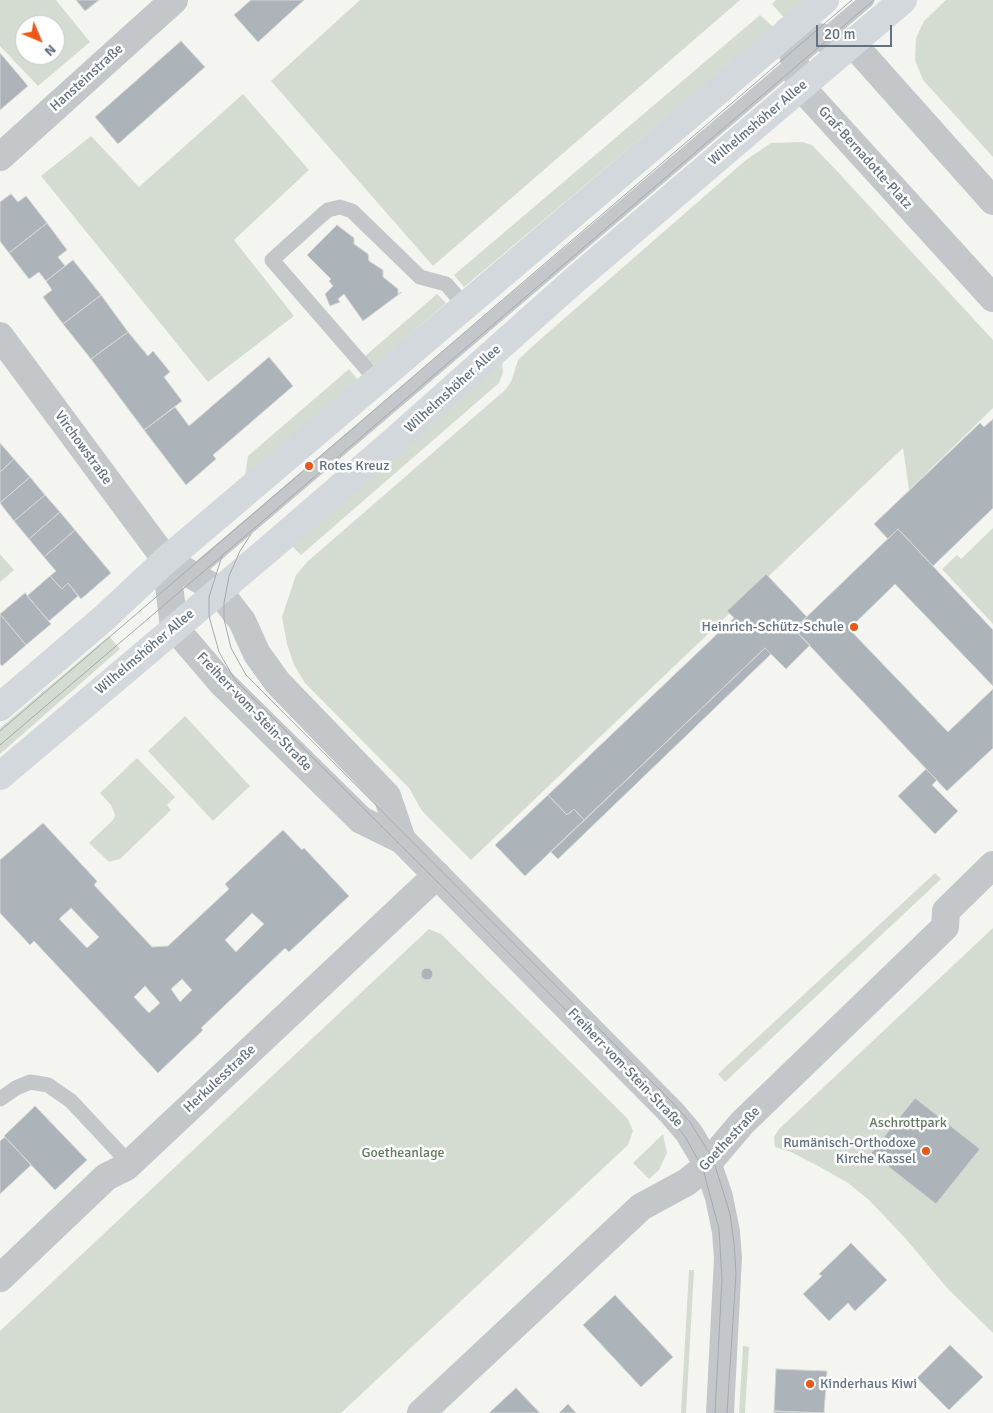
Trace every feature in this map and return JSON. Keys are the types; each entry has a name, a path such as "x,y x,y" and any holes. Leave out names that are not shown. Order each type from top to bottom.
{"main road":[{"path":"0,707 104,618 166,560 378,382 825,0"},
{"name":"Wilhelmshöher Allee","path":"0,776 396,440 577,278 798,74 852,44 903,0"}],"street":[{"name":"Hansteinstraße","path":"0,157 174,0"},
{"path":"788,32 852,44 993,201"},
{"name":"Graf-Bernadotte-Platz","path":"788,32 798,74 993,298"},
{"name":"Virchowstraße","path":"0,336 166,560"},
{"path":"166,560 174,628"},
{"name":"Freiherr-vom-Stein-Straße","path":"166,560 218,590 242,621 257,654 278,683 387,796 402,840"},
{"name":"Freiherr-vom-Stein-Straße","path":"174,628 221,682 361,820 402,840 672,1114 689,1134 708,1165 723,1214 728,1258 720,1413"},
{"name":"Goethestraße","path":"421,1413 641,1207 686,1182 708,1165 742,1123 946,927 946,911 993,865"},
{"name":"Herkulesstraße","path":"0,1278 106,1177 130,1164 437,875"}],"lane":[{"path":"170,594 798,74 823,38 868,0"},
{"path":"378,382 272,260 322,215 328,210 340,207 352,211 420,277 446,284 466,307"},
{"path":"0,1099 16,1088 30,1082 48,1085 71,1101 130,1164"}],"green space":[{"path":"0,0 56,0 90,42 65,63 65,15 15,15 15,62 0,46"},
{"path":"360,0 740,0 433,266 271,81"},
{"path":"776,0 807,0 785,19 772,4"},
{"path":"946,0 993,0 993,157 923,80 915,60 916,38 924,21"},
{"path":"760,15 773,27 464,287 454,275"},
{"path":"18,65 63,65 38,86"},
{"path":"243,94 309,170 234,240 294,316 208,382 41,176 91,136 139,187"},
{"path":"802,142 812,145 993,340 993,408 909,490 903,448 471,860 422,811 409,788 305,683 294,665 287,644 282,617 296,575 307,562 505,390 511,382 518,360 535,344 746,160 771,143"},
{"path":"437,294 446,303 374,366 364,357"},
{"path":"502,362 503,372 499,383 301,555 292,546"},
{"path":"349,369 358,380 245,476 248,456"},
{"path":"993,528 993,624 942,569 957,555 961,559"},
{"path":"0,554 14,570 0,582"},
{"path":"109,636 120,649 0,754 0,728"},
{"path":"185,716 250,786 213,821 148,751"},
{"path":"137,758 175,797 167,805 171,810 120,859 109,862 89,843 113,820 115,815 111,805 100,793"},
{"path":"935,873 941,879 725,1082 718,1074"},
{"name":"Aschrottpark","path":"993,928 993,1333 948,1289 905,1238 869,1200 848,1183 818,1166 791,1152 775,1147 774,1137 779,1129"},
{"name":"Goetheanlage","path":"429,929 441,934 628,1119 633,1131 628,1145 341,1413 0,1413 0,1331"},
{"path":"663,1134 667,1153 659,1170 649,1179 633,1163"},
{"path":"689,1270 694,1270 686,1413 681,1413"},
{"path":"743,1346 749,1347 745,1413 739,1413"}],"building":[{"path":"76,0 99,0 85,11"},
{"path":"251,0 304,0 258,42 234,15"},
{"path":"181,41 205,67 118,144 95,117"},
{"path":"0,53 28,86 0,110"},
{"path":"11,194 18,202 26,196 47,223 9,253 0,241 0,202"},
{"path":"47,223 67,250 58,257 65,266 46,281 39,272 29,279 9,253"},
{"path":"337,225 354,238 354,244 368,254 369,261 383,270 383,277 398,289 398,294 402,292 363,321 344,294 338,299 340,302 330,306 325,294 333,286 329,281 331,279 307,255"},
{"path":"73,260 101,295 63,324 43,297 52,290 46,281"},
{"path":"101,295 128,332 91,359 63,324"},
{"path":"128,332 148,356 153,351 170,372 164,377 182,401 144,430 91,359"},
{"path":"269,357 293,386 213,455 216,459 186,485 144,430 175,407 189,426"},
{"path":"993,419 993,508 933,566 898,529 888,539 874,524 980,423 984,427"},
{"path":"0,443 14,459 0,472"},
{"path":"14,459 30,477 0,503 0,472"},
{"path":"30,477 45,495 14,521 0,503"},
{"path":"45,495 60,512 29,539 14,521"},
{"path":"60,512 75,530 44,557 29,539"},
{"path":"898,529 993,630 993,686 895,584 849,629 948,732 993,689 993,748 947,791 794,629"},
{"path":"75,530 111,573 81,599 68,583 62,589 50,576 56,571 44,557"},
{"path":"766,574 807,617 794,629 810,645 786,669 765,648 584,820 574,809 567,815 548,795 734,618 727,611"},
{"path":"50,576 62,589 68,583 78,596 49,621 27,596"},
{"path":"25,593 51,624 26,645 0,614"},
{"path":"0,614 26,645 2,666 0,664"},
{"path":"765,648 771,654 558,859 551,852"},
{"path":"926,769 937,780 932,785 958,811 935,834 898,796"},
{"path":"548,795 567,815 574,809 584,820 525,876 495,845"},
{"path":"43,823 97,881 94,885 152,947 168,946 229,889 225,884 283,830 302,850 304,848 349,896 289,952 285,948 201,1028 203,1030 158,1073 34,941 30,945 0,913 0,860","holes":["71,908 99,937 87,948 59,919","252,913 264,924 236,952 225,940","182,979 192,990 180,1002 171,989","145,986 160,1003 149,1013 134,997"]},
{"path":"425,968 429,968 433,974 429,980 425,980 421,976 421,972"},
{"name":"Rumänisch-Orthodoxe Kirche Kassel","path":"915,1098 980,1149 936,1204 871,1153"},
{"path":"35,1106 87,1160 55,1190 4,1136"},
{"path":"5,1137 31,1165 0,1194 0,1141"},
{"path":"851,1243 887,1280 855,1311 848,1303 829,1321 803,1294 822,1276 819,1274"},
{"path":"615,1295 673,1357 641,1387 583,1325"},
{"path":"950,1345 983,1377 949,1410 917,1378"},
{"path":"776,1369 827,1371 824,1413 774,1411"},
{"path":"516,1388 540,1413 489,1413"},
{"path":"568,1404 576,1413 559,1413"},
{"path":"774,1411 814,1413 774,1413"}],"tram line":[{"path":"0,731 852,0"},
{"path":"0,745 874,0"},
{"path":"251,534 240,551 229,576 224,603 224,619 231,648 246,675 671,1101 690,1122 713,1159 730,1214 736,1274 727,1413"},
{"path":"222,556 209,597 209,616 219,652 235,680 655,1099 686,1138 703,1169 719,1229 722,1279 715,1413"}],"place":[{"name":"Rotes Kreuz","path":"309,466"},
{"name":"Heinrich-Schütz-Schule","path":"854,627"},
{"name":"Rumänisch-Orthodoxe Kirche Kassel","path":"926,1151"},
{"name":"Kinderhaus Kiwi","path":"810,1384"}]}
